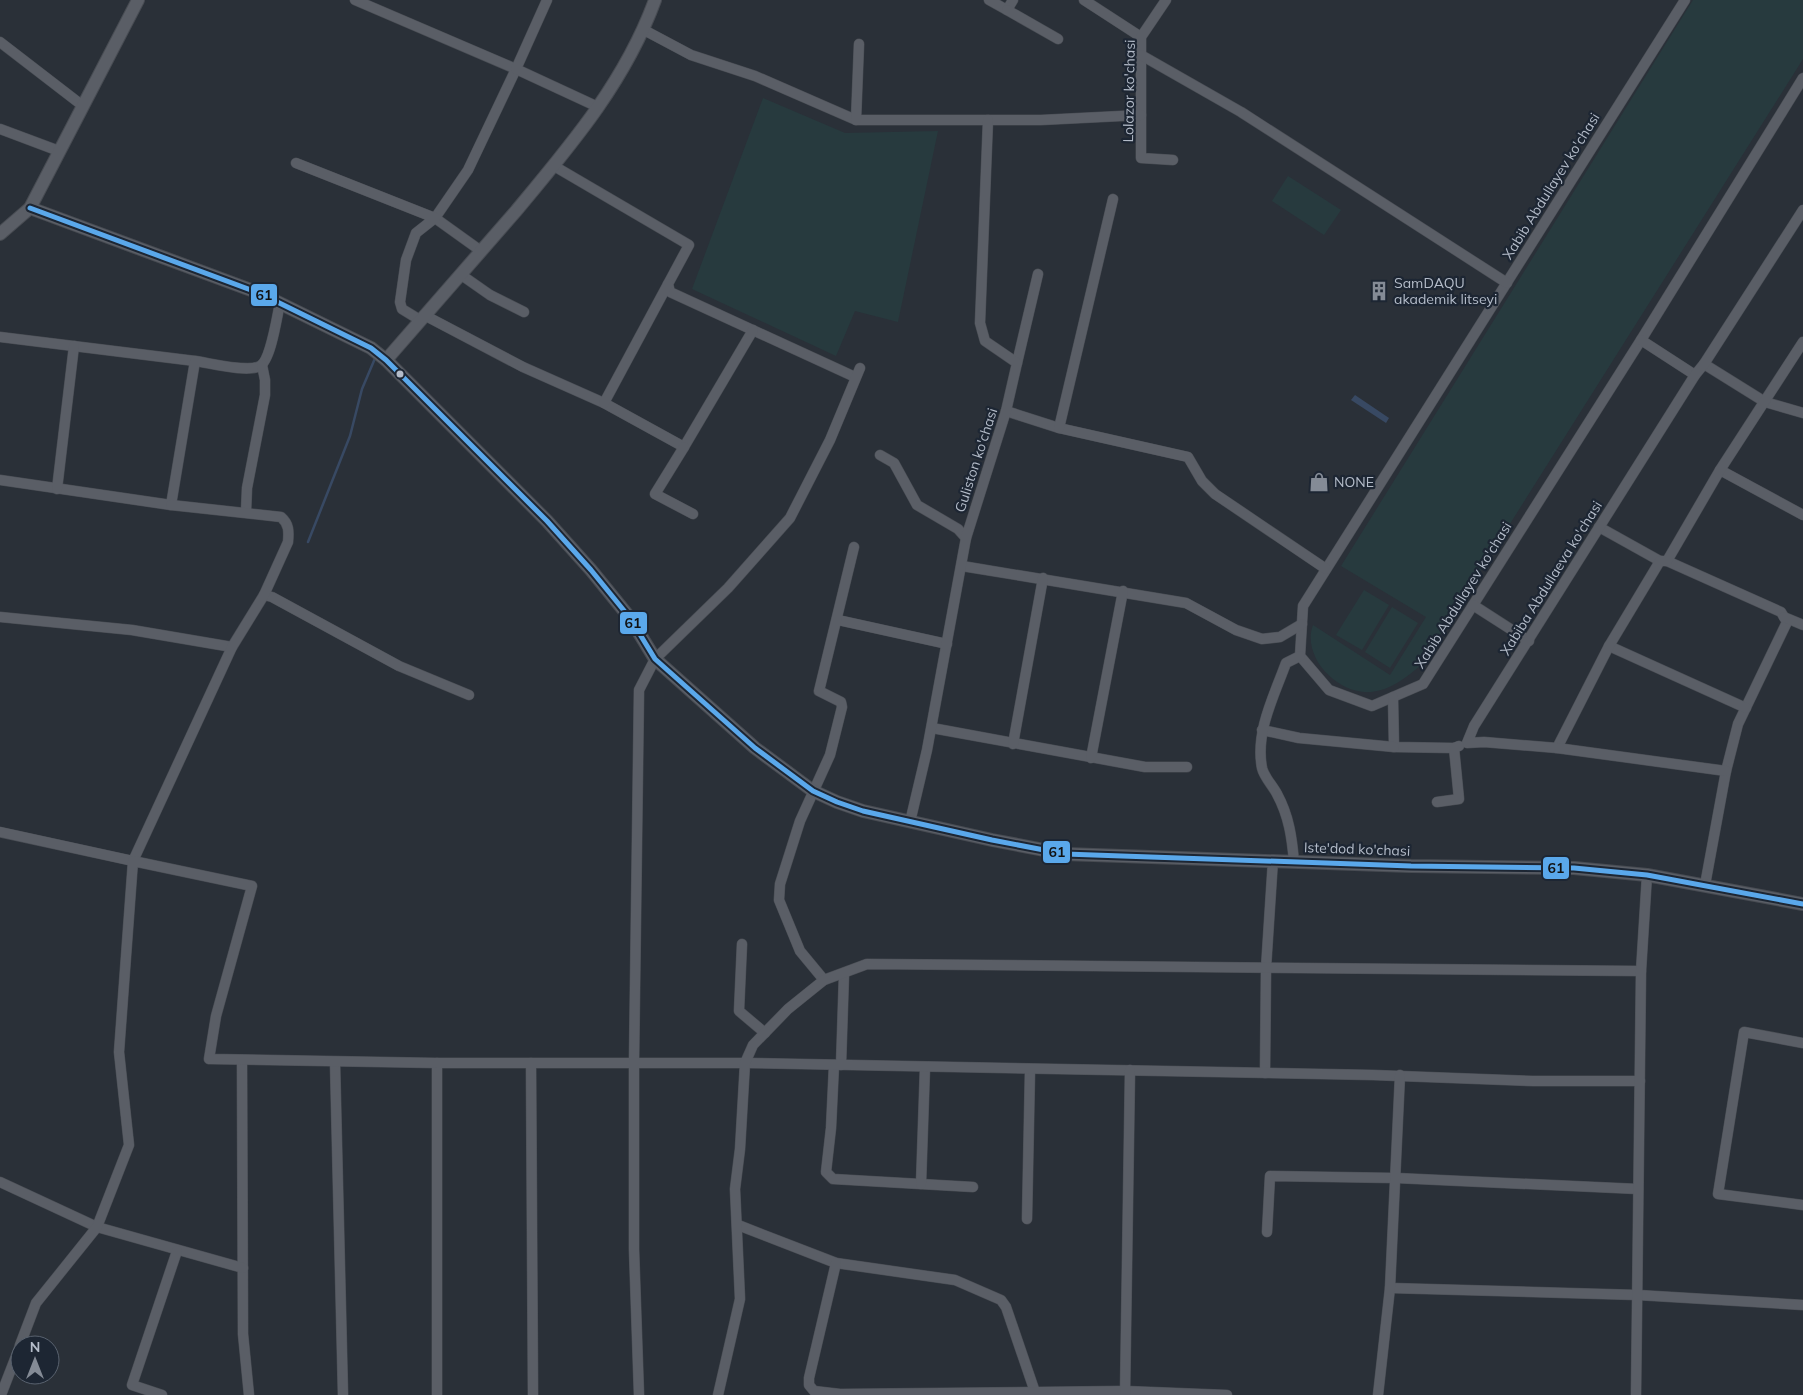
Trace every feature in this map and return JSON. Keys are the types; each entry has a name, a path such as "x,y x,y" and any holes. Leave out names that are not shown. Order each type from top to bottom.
{"street":[{"path":"0,234 4,228 30,208 138,0"},
{"path":"355,0 516,69 598,108"},
{"path":"547,0 468,170 435,218 416,233 406,260 400,302 402,309 604,403 684,447"},
{"path":"386,360 554,166 598,108 623,71 644,30 655,0"},
{"path":"989,0 1058,39"},
{"path":"1007,10 1013,0"},
{"path":"1084,0 1141,37"},
{"name":"Lolazor ko'chasi","path":"1166,0 1141,37 1141,158 1173,160"},
{"name":"Xabib Abdullayev ko'chasi","path":"1685,0 1303,606 1300,656 1330,690 1372,706 1423,684 1641,340 1803,78"},
{"path":"644,30 691,55 755,76 856,120 988,120 1141,116"},
{"path":"0,42 82,106"},
{"path":"856,120 859,44"},
{"path":"1141,55 1241,112 1507,283"},
{"path":"988,120 980,323 985,341 1017,363"},
{"path":"0,129 59,151"},
{"path":"296,163 435,218 481,251"},
{"path":"554,166 688,245 604,403"},
{"path":"1059,428 1113,199"},
{"name":"Iste'dod ko'chasi","path":"30,208 259,293 371,348 386,360 553,528 630,618 655,659 755,748 812,791 863,811 1065,854 1411,866 1574,868 1647,875 1705,885 1772,900 1803,904"},
{"name":"Xabiba Abdullaeva ko'chasi","path":"1467,743 1474,726 1599,527 1695,375 1704,364 1803,210"},
{"path":"460,274 490,295 524,312"},
{"name":"Guliston ko'chasi","path":"910,822 932,728 966,538 1006,411 1038,274"},
{"path":"639,1395 634,1249 634,1062 639,690 655,659 728,588 790,518 830,440 857,372 753,330 670,292 668,284"},
{"path":"0,337 251,368 262,365 267,357 280,303"},
{"path":"693,514 655,494 753,330"},
{"path":"1641,340 1695,375"},
{"path":"1557,748 1609,646 1803,342"},
{"path":"57,488 74,346"},
{"path":"171,505 195,361"},
{"path":"1704,364 1765,402 1803,413"},
{"path":"246,512 246,488 265,395 262,365"},
{"path":"1006,411 1059,428 1188,457 1202,481 1215,494 1326,568"},
{"path":"880,455 894,463 917,505 958,529 966,538"},
{"path":"1720,470 1803,515"},
{"path":"0,480 171,505 280,517 287,522 289,532 288,542 264,594 232,647 133,861 119,1052 129,1145 97,1227 36,1304 24,1335"},
{"path":"1599,527 1663,561 1781,612 1784,617 1786,626 1738,724 1726,771 1705,885"},
{"path":"824,980 800,951 779,900 780,884 800,821 830,755 842,707 841,702 819,691 838,620 854,547"},
{"path":"962,566 1186,602 1236,630 1262,639 1280,638 1302,624"},
{"path":"1013,744 1043,578"},
{"path":"1091,758 1123,591"},
{"path":"264,594 399,666 468,695"},
{"path":"1473,605 1529,641"},
{"path":"0,617 132,630 232,647"},
{"path":"1784,617 1803,625"},
{"path":"838,620 947,644"},
{"path":"1609,646 1746,708"},
{"path":"1294,862 1292,831 1278,795 1262,769 1262,730 1286,663 1300,656"},
{"path":"1394,696 1394,747"},
{"path":"932,728 1091,758 1145,766 1187,768"},
{"path":"1262,730 1299,738 1394,747 1454,748 1467,743 1484,742 1557,748 1726,771"},
{"path":"1437,802 1459,799 1454,748"},
{"path":"0,832 252,886 216,1016 209,1059 437,1063 745,1063 1030,1070 1400,1075 1533,1081 1640,1081"},
{"path":"1266,1073 1266,968 1273,860"},
{"path":"1636,1395 1641,971 1647,875"},
{"path":"742,944 739,1010 765,1033"},
{"path":"718,1395 740,1299 735,1189 740,1149 745,1063 753,1045 788,1010 824,980 867,964 1641,971"},
{"path":"844,974 826,1172 834,1179 974,1187"},
{"path":"1803,1043 1744,1032 1718,1194 1803,1205"},
{"path":"242,1061 243,1334 249,1395"},
{"path":"335,1062 343,1395"},
{"path":"437,1063 437,1395"},
{"path":"531,1063 533,1395"},
{"path":"921,1184 925,1067"},
{"path":"1027,1219 1030,1070"},
{"path":"1125,1393 1130,1070"},
{"path":"1378,1395 1390,1288 1400,1075"},
{"path":"1267,1232 1270,1176 1396,1178 1638,1190"},
{"path":"0,1182 97,1227 243,1268"},
{"path":"738,1224 836,1263 954,1280 1001,1300 1006,1307 1036,1392"},
{"path":"162,1395 132,1385 178,1250"},
{"path":"836,1263 809,1378 811,1389 840,1394 1036,1392 1227,1395"},
{"path":"1390,1288 1638,1295 1803,1303"},
{"path":"1,1395 10,1371"}],"green space":[{"path":"1693,0 1803,0 1803,59 1421,665 1385,689 1371,692 1346,687 1335,681 1317,661 1312,649 1313,625 1390,675 1426,617 1341,566"},
{"path":"763,98 845,133 938,131 898,322 855,311 836,356 692,289"},
{"path":"1288,176 1341,210 1324,235 1272,201"},
{"path":"1364,590 1389,605 1362,650 1336,635"},
{"path":"1392,607 1418,623 1390,668 1365,652"}],"water":[{"path":"1355,395 1389,418 1386,423 1351,400"}],"waterway":[{"path":"308,542 350,436 362,389 376,356"}],"transit line":[{"name":"61","path":"30,208 259,293 371,348 386,360 547,521 591,570 630,618 655,659 755,748 813,791 837,802 863,811 992,840 1065,854 1411,866 1574,868 1647,875 1803,904"}],"place":[{"name":"SamDAQU akademik litseyi","path":"1379,291"},
{"name":"NONE","path":"1319,482"}]}
